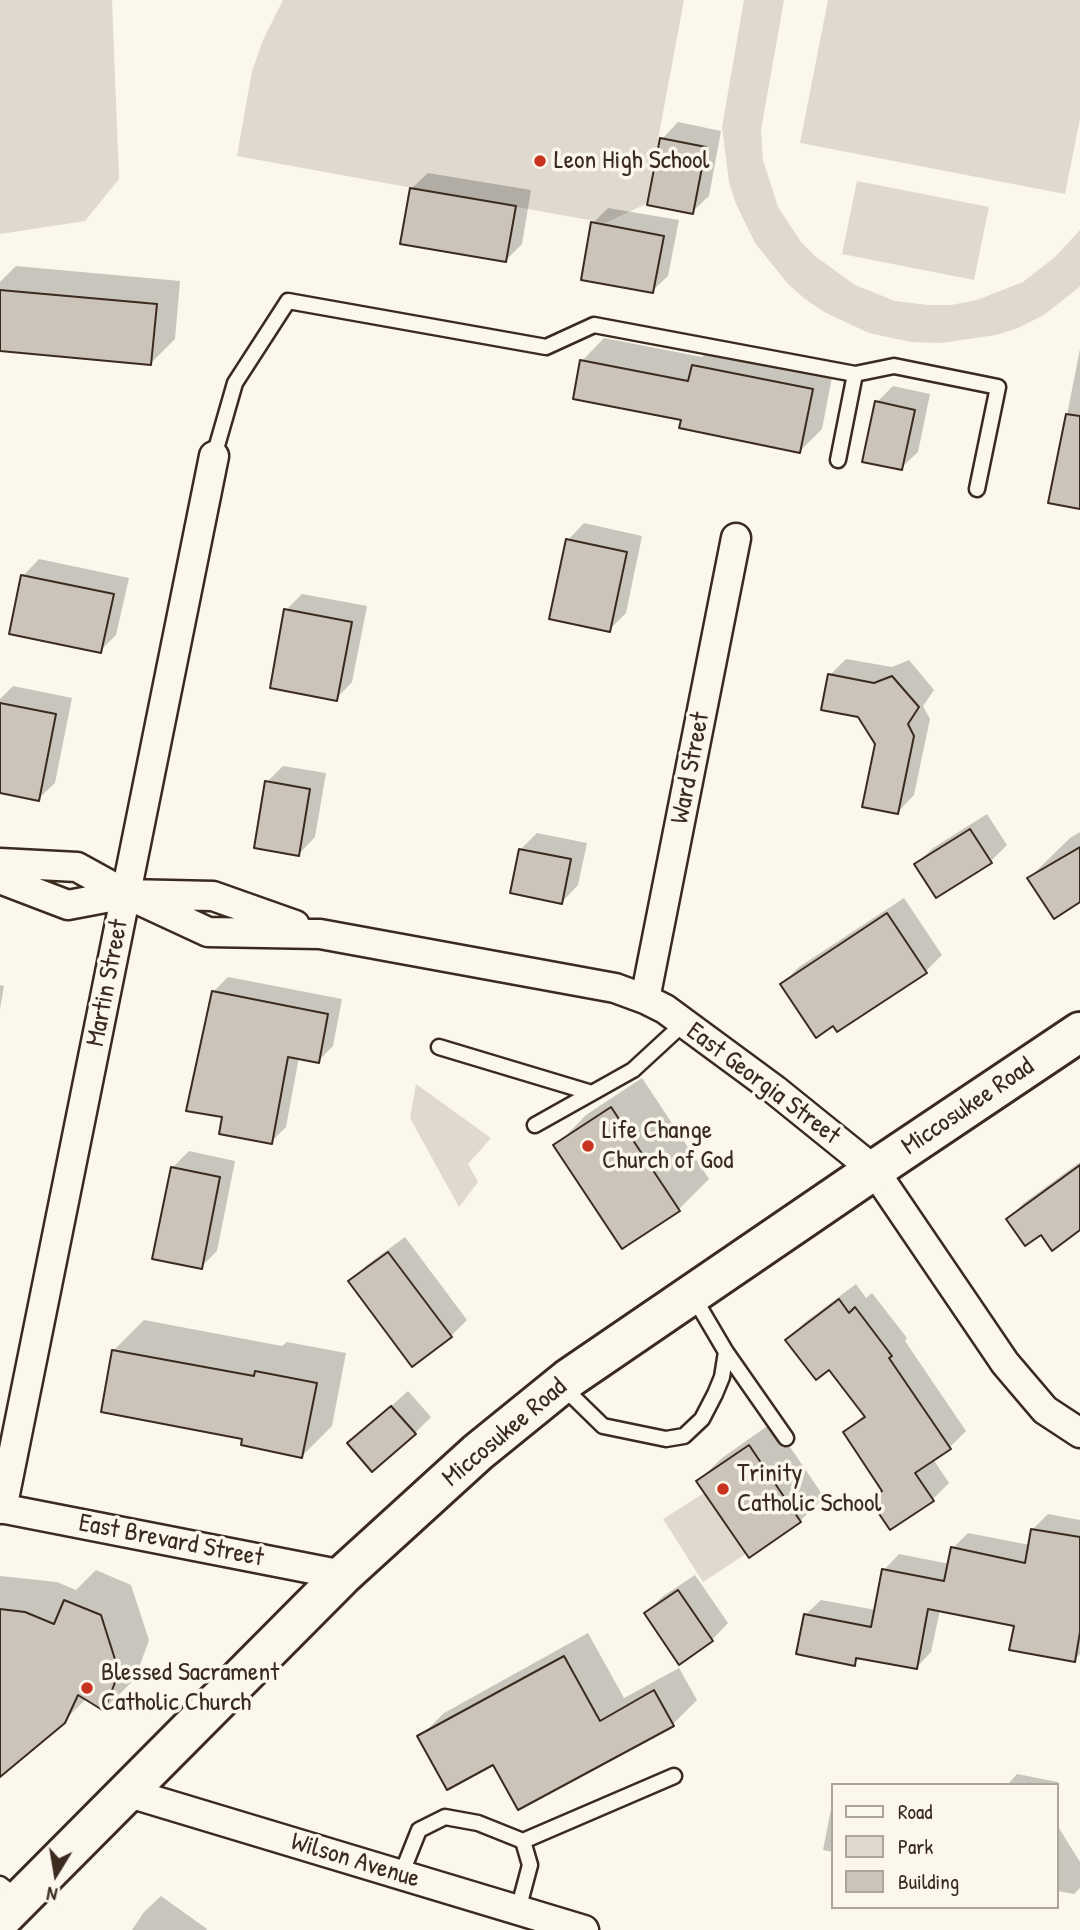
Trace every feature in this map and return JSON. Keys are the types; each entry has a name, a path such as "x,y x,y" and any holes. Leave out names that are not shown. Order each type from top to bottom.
{"street":[{"name":"Martin Street","path":"1,1508 214,456"},
{"name":"Ward Street","path":"645,999 736,538"},
{"name":"East Georgia Street","path":"0,863 77,867 126,894"},
{"name":"East Georgia Street","path":"0,878 68,905 126,894 213,896 320,934 615,988 665,1009 775,1090 874,1170 1005,1363 1045,1410 1080,1433"},
{"name":"Miccosukee Road","path":"7,1901 126,1792 343,1575 478,1452 561,1385 1080,1032"},
{"name":"East Brevard Street","path":"1,1508 343,1575"},
{"name":"Wilson Avenue","path":"126,1792 584,1930"}],"lane":[{"path":"214,456 235,383 289,301 546,347 594,325 855,374 894,366 998,387 977,489"},
{"path":"838,460 855,374"},
{"path":"535,1125 633,1070 684,1023"},
{"path":"439,1047 592,1093"},
{"path":"692,1294 726,1352 786,1438"},
{"path":"561,1385 603,1426 666,1439 684,1436 702,1419 715,1394 722,1377 726,1352"},
{"path":"401,1875 419,1829 445,1817 478,1823 523,1841 674,1776"},
{"path":"518,1910 530,1865 523,1841"}],"green space":[{"path":"0,0 112,0 119,179 85,221 0,234"},
{"path":"283,0 684,0 646,204 605,223 237,156 252,71 263,40"},
{"path":"744,0 784,0 761,130 763,160 778,207 801,242 815,256 855,285 895,301 951,305 977,300 1023,282 1055,257 1080,230 1080,286 1044,315 1018,328 996,335 941,343 911,342 869,333 826,313 805,299 788,284 755,243 736,204 729,182 722,127"},
{"path":"828,0 1080,0 1080,119 1065,194 800,143"},
{"path":"857,181 989,207 974,280 842,254"},
{"path":"416,1084 491,1138 468,1164 478,1182 459,1207 410,1118"},
{"path":"704,1493 746,1554 703,1582 663,1519"}],"building":[{"path":"660,138 706,147 693,214 647,205"},
{"path":"410,188 516,206 506,262 400,244"},
{"path":"591,222 664,236 653,293 581,280"},
{"path":"0,290 157,304 151,365 0,351"},
{"path":"580,360 688,381 692,365 813,389 800,453 679,428 681,420 573,399"},
{"path":"875,401 915,410 902,470 862,462"},
{"path":"1066,414 1080,416 1080,509 1048,503"},
{"path":"566,539 627,552 610,632 549,619"},
{"path":"21,575 114,594 101,653 9,634"},
{"path":"284,609 352,622 337,701 270,688"},
{"path":"828,674 874,683 892,676 919,707 908,724 914,736 898,814 862,807 875,744 858,717 821,710"},
{"path":"0,703 56,714 39,801 0,793"},
{"path":"265,781 310,789 299,856 254,848"},
{"path":"970,829 992,863 936,898 914,864"},
{"path":"1080,847 1080,902 1054,919 1027,878"},
{"path":"519,849 571,859 562,904 510,893"},
{"path":"887,913 927,973 837,1032 833,1026 816,1038 780,984"},
{"path":"212,991 328,1014 319,1063 288,1057 272,1144 219,1134 222,1117 186,1111"},
{"path":"611,1107 680,1211 622,1249 553,1145"},
{"path":"1080,1165 1080,1230 1052,1251 1041,1235 1025,1246 1006,1219"},
{"path":"171,1167 220,1177 202,1269 152,1259"},
{"path":"388,1252 452,1337 412,1367 348,1281"},
{"path":"839,1299 849,1313 855,1307 892,1356 889,1358 951,1449 915,1473 934,1501 890,1530 869,1499 882,1491 843,1432 865,1417 829,1370 816,1380 785,1340"},
{"path":"112,1350 254,1376 255,1371 317,1383 302,1458 241,1445 242,1439 101,1412"},
{"path":"391,1406 416,1434 372,1472 347,1443"},
{"path":"749,1445 801,1522 749,1558 696,1481"},
{"path":"1031,1529 1080,1537 1080,1632 1075,1662 1009,1650 1014,1626 928,1609 917,1669 856,1658 855,1666 796,1654 804,1614 871,1627 882,1569 944,1581 951,1547 1025,1563"},
{"path":"678,1590 713,1641 679,1665 644,1613"},
{"path":"64,1600 101,1615 119,1672 104,1711 78,1695 65,1723 0,1777 0,1609 25,1612 54,1624"},
{"path":"564,1656 600,1721 654,1690 674,1726 518,1810 493,1765 447,1790 417,1736"}],"place":[{"name":"Leon High School","path":"540,161"},
{"name":"Life Change Church of God","path":"588,1146"},
{"name":"Trinity Catholic School","path":"723,1489"},
{"name":"Blessed Sacrament Catholic Church","path":"87,1688"}]}
